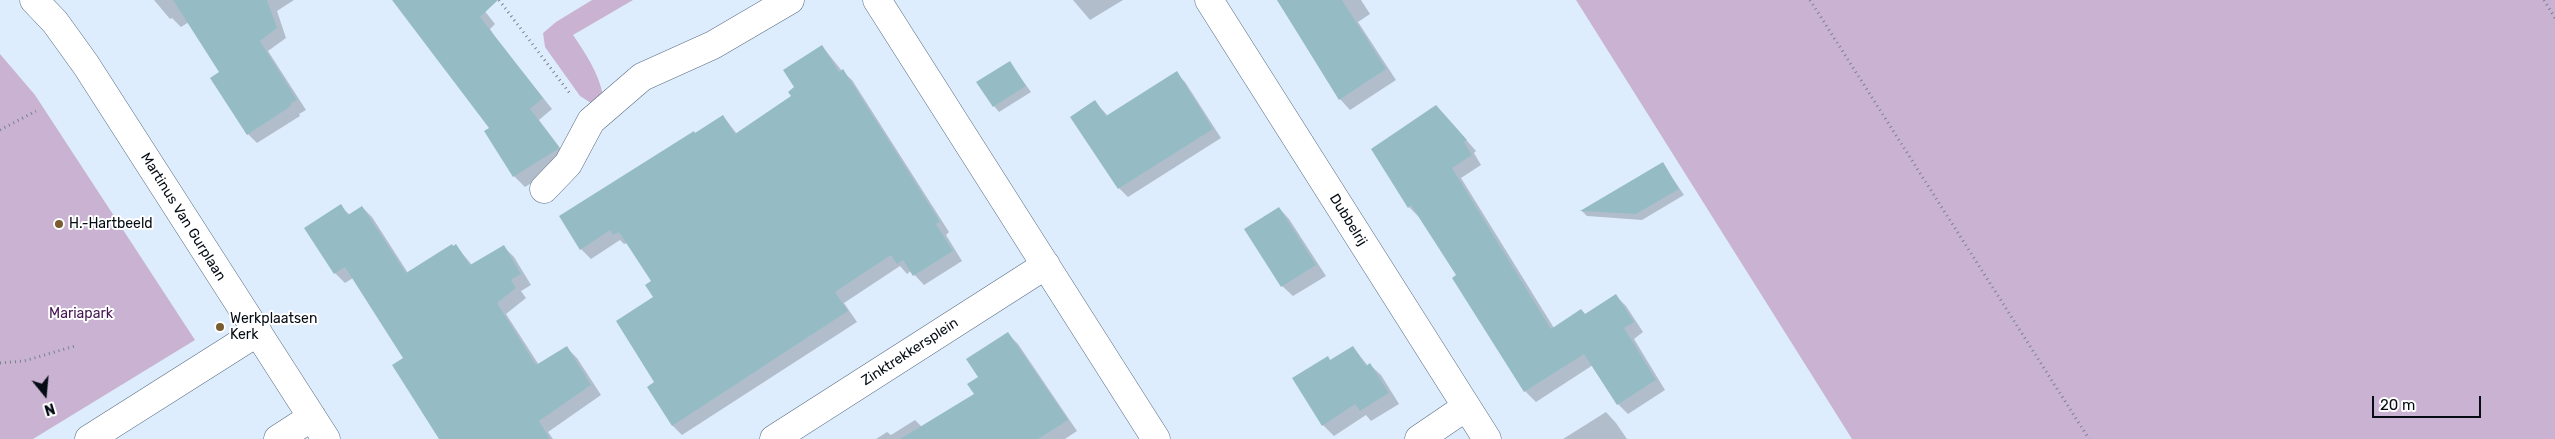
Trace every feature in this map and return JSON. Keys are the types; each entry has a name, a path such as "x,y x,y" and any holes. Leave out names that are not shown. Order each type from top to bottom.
{"street":[{"name":"Martinus Van Gurplaan","path":"34,0 55,22 86,65 319,428"},
{"path":"544,189 568,164 591,121 642,77 713,45 790,0"},
{"path":"877,0 1156,439"},
{"name":"Dubbelrij","path":"1209,0 1486,439"},
{"name":"Zinktrekkersplein","path":"774,439 1046,264"},
{"path":"89,439 258,332"},
{"path":"1419,439 1466,407"},
{"path":"278,439 319,428"}],"path":[{"path":"499,0 591,121"},
{"path":"1810,0 2089,439"},
{"path":"2544,0 2555,18"},
{"path":"0,130 36,111"},
{"path":"0,363 24,361 75,346"}],"green space":[{"path":"592,0 633,0 573,35 591,64 601,87 603,95 591,103 580,96 545,47 543,33 556,22"},
{"path":"1576,0 2555,0 2555,439 1852,439"},
{"name":"Mariapark","path":"0,54 35,95 195,340 33,439 0,439"}],"building":[{"path":"173,0 267,0 277,28 260,41 297,100 247,135 210,78 219,72"},
{"path":"392,0 498,0 480,17 543,98 530,109 559,147 558,149 513,177 484,131 489,128"},
{"path":"1277,0 1342,0 1386,69 1339,100"},
{"path":"822,45 839,72 843,69 899,157 940,222 936,224 953,251 913,276 903,260 897,264 891,255 835,292 848,311 672,426 647,387 654,382 616,321 653,297 645,285 651,281 619,232 613,235 610,230 580,250 559,216 694,131 695,133 723,115 735,134 791,96 788,92 794,87 783,70"},
{"path":"1010,61 1026,86 993,107 976,82"},
{"path":"1177,71 1213,129 1118,189 1070,117 1095,100 1106,116"},
{"path":"1436,105 1467,140 1464,142 1472,155 1452,168 1551,329 1581,309 1585,314 1616,294 1634,322 1624,328 1656,380 1617,405 1584,354 1524,392 1452,278 1456,275 1411,205 1408,208 1371,149"},
{"path":"1663,162 1679,189 1636,214 1580,211"},
{"path":"341,204 348,215 362,206 406,273 452,244 453,246 456,244 470,265 504,245 521,274 511,280 516,288 497,303 536,365 567,346 591,385 539,421 550,439 439,439 392,365 403,358 345,267 334,274 304,228"},
{"path":"1279,207 1316,265 1281,287 1244,229"},
{"path":"1008,332 1068,420 1038,439 900,439 974,394 967,384 978,377 966,359"},
{"path":"1353,346 1366,366 1370,363 1389,393 1360,411 1355,404 1322,426 1292,378 1328,356 1330,360"}],"place":[{"name":"H.-Hartbeeld","path":"59,224"},
{"name":"Werkplaatsen Kerk","path":"220,327"}]}
